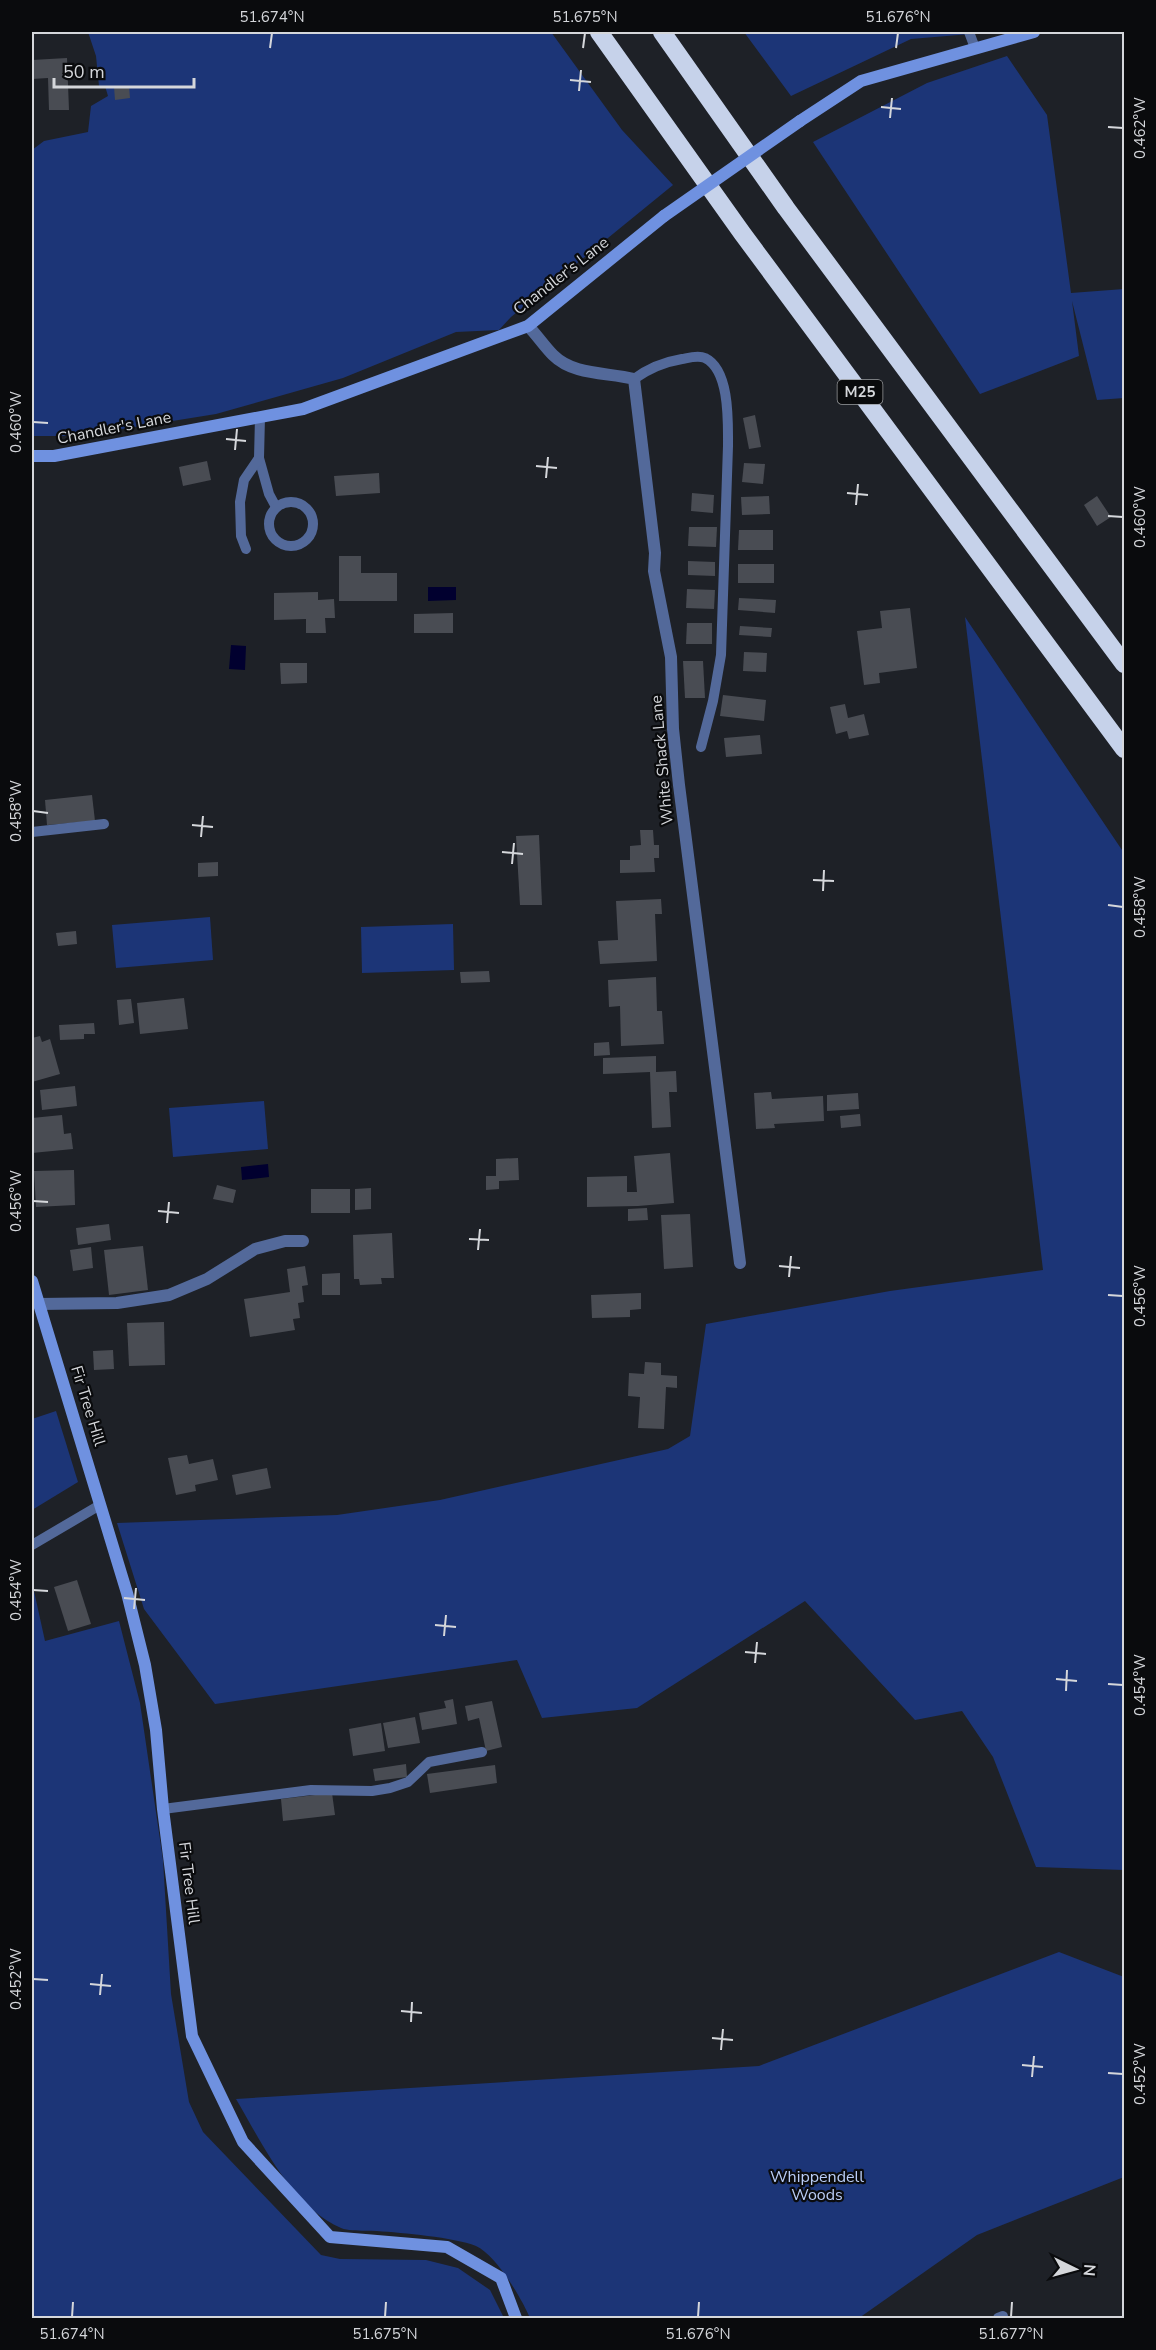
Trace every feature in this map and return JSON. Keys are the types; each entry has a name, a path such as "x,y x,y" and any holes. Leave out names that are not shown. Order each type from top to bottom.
{"highway":[{"name":"M25","path":"599,32 742,232 1125,749"},
{"path":"662,32 786,208 1125,664"}],"street":[{"name":"Chandler's Lane","path":"32,456 54,456 303,409 528,326 664,216 861,81 1034,32"},
{"path":"528,326 560,360 591,372 634,379"},
{"name":"White Shack Lane","path":"634,379 655,553 654,571 671,657 673,729 679,785 741,1263"},
{"path":"39,1304 117,1303 169,1295 207,1279 255,1249 285,1241 303,1241"},
{"name":"Fir Tree Hill","path":"32,1281 100,1505 145,1665 156,1730 163,1809 192,2036 243,2142 330,2237 447,2247 501,2278 516,2319"}],"lane":[{"path":"969,32 975,48"},
{"path":"634,379 658,365 689,357 702,357 710,362 722,380 728,413 728,446 721,655 713,701 701,747"},
{"path":"260,417 259,458 269,494 276,507"},
{"path":"246,549 241,536 240,502 244,480 259,458"},
{"path":"290,501 304,506 309,511 313,525 308,538 302,543 287,546 280,544 270,534 269,519 276,507 290,501"},
{"path":"32,832 104,824"},
{"path":"32,1545 100,1505"},
{"path":"163,1809 311,1790 372,1791 390,1788 408,1782 429,1762 482,1752"}],"green space":[{"path":"88,32 551,32 622,130 673,185 511,317 499,330 456,332 343,378 216,414 79,436 32,436 32,150 44,141 88,132 91,106 108,96 105,86 99,86 96,56"},
{"path":"744,32 994,32 911,39 791,96"},
{"path":"1007,56 1047,115 1071,293 1124,289 1124,398 1097,400 1072,301 1079,356 980,394 813,142 927,83"},
{"path":"965,617 1124,853 1124,1870 1036,1867 993,1757 962,1711 915,1720 805,1601 637,1708 542,1718 517,1660 215,1704 144,1609 117,1523 337,1515 440,1500 668,1449 690,1436 706,1324 890,1291 1043,1270"},
{"path":"210,917 213,960 116,968 112,925"},
{"path":"453,924 454,970 362,973 361,927"},
{"path":"264,1101 268,1149 173,1157 169,1108"},
{"path":"56,1411 78,1482 32,1510 32,1419"},
{"path":"32,1582 45,1641 119,1621 140,1703 163,1860 171,1994 189,2102 203,2132 321,2255 340,2259 426,2260 458,2268 490,2290 504,2318 32,2318"},
{"name":"Whippendell Woods","path":"1059,1952 1124,1977 1124,2177 977,2235 859,2318 530,2318 515,2289 500,2268 492,2258 476,2246 428,2236 345,2229 323,2218 307,2205 280,2172 236,2099 759,2066"}],"shaded area":[{"path":"428,587 456,587 456,600 428,601"},
{"path":"231,645 246,646 245,670 229,669"},
{"path":"268,1164 269,1177 242,1180 241,1167"}],"building":[{"path":"67,58 69,110 49,110 48,78 32,79 32,60"},
{"path":"129,86 130,98 115,100 114,87"},
{"path":"755,415 761,447 749,449 743,418"},
{"path":"207,461 211,480 183,486 179,467"},
{"path":"744,463 765,464 763,484 742,482"},
{"path":"379,473 380,493 336,496 334,476"},
{"path":"692,493 714,495 713,513 691,511"},
{"path":"769,496 770,514 742,515 741,497"},
{"path":"1097,496 1111,517 1097,526 1084,505"},
{"path":"689,527 717,527 716,547 688,546"},
{"path":"739,530 773,530 773,550 738,550"},
{"path":"339,556 361,556 361,573 397,573 397,601 339,601"},
{"path":"688,561 715,562 715,576 688,575"},
{"path":"738,564 774,564 774,583 738,583"},
{"path":"687,589 715,590 714,609 686,608"},
{"path":"318,592 318,600 334,599 335,618 325,618 326,633 306,633 306,619 274,620 274,593"},
{"path":"739,598 776,600 775,613 738,610"},
{"path":"910,608 917,668 879,673 880,683 864,685 857,631 882,628 880,611"},
{"path":"453,613 453,633 414,633 414,614"},
{"path":"687,623 712,623 712,644 686,644"},
{"path":"740,626 772,628 771,637 739,635"},
{"path":"744,652 767,653 766,672 743,671"},
{"path":"683,661 703,661 705,698 685,698"},
{"path":"280,663 307,663 307,683 281,684"},
{"path":"723,695 766,700 764,721 720,716"},
{"path":"845,704 848,718 864,714 869,735 849,739 847,731 836,734 830,707"},
{"path":"760,735 762,754 726,757 724,738"},
{"path":"92,795 95,821 47,825 45,800"},
{"path":"640,830 653,830 654,845 659,845 659,858 654,858 655,872 620,873 620,860 630,860 630,846 641,845"},
{"path":"539,835 542,905 520,905 516,836"},
{"path":"218,862 218,876 198,877 198,863"},
{"path":"661,899 662,914 655,914 657,961 600,964 598,941 618,940 616,901"},
{"path":"76,931 77,944 58,946 56,933"},
{"path":"489,971 490,982 461,983 460,972"},
{"path":"656,977 657,1011 662,1011 664,1044 621,1046 620,1006 609,1007 608,980"},
{"path":"184,998 188,1029 140,1034 137,1003"},
{"path":"131,999 134,1023 119,1025 117,1000"},
{"path":"94,1023 95,1034 84,1034 84,1039 60,1040 59,1025"},
{"path":"40,1036 42,1042 50,1039 60,1074 32,1082 32,1038"},
{"path":"609,1042 610,1055 594,1056 594,1043"},
{"path":"656,1056 656,1072 676,1071 677,1092 669,1092 671,1127 652,1128 650,1072 603,1074 603,1058"},
{"path":"75,1086 77,1106 42,1110 40,1090"},
{"path":"771,1092 772,1099 823,1096 824,1121 774,1124 775,1128 756,1129 754,1093"},
{"path":"858,1093 859,1109 827,1111 827,1095"},
{"path":"860,1114 861,1126 841,1128 840,1116"},
{"path":"62,1115 64,1134 71,1133 73,1149 32,1153 32,1118"},
{"path":"670,1153 674,1203 587,1207 587,1177 627,1176 627,1192 637,1192 634,1156"},
{"path":"518,1158 519,1180 499,1181 499,1189 486,1190 486,1176 496,1176 496,1159"},
{"path":"74,1170 75,1205 36,1207 34,1171"},
{"path":"217,1185 236,1190 233,1203 213,1199"},
{"path":"371,1188 371,1209 355,1210 355,1189"},
{"path":"311,1189 350,1189 350,1213 311,1213"},
{"path":"647,1208 648,1220 628,1221 628,1209"},
{"path":"690,1214 693,1267 664,1269 661,1215"},
{"path":"109,1224 111,1240 78,1245 76,1228"},
{"path":"392,1233 394,1278 381,1278 382,1284 360,1285 359,1279 354,1279 353,1235"},
{"path":"143,1246 148,1290 109,1295 104,1250"},
{"path":"91,1247 93,1268 73,1271 70,1250"},
{"path":"305,1266 308,1285 302,1286 304,1302 298,1303 300,1318 293,1319 295,1330 250,1337 244,1299 290,1292 287,1269"},
{"path":"340,1273 340,1295 322,1295 322,1274"},
{"path":"641,1293 641,1309 630,1310 630,1317 592,1318 591,1295"},
{"path":"164,1322 165,1365 129,1366 127,1323"},
{"path":"113,1350 114,1369 94,1370 93,1351"},
{"path":"645,1362 661,1363 661,1375 677,1376 677,1388 666,1387 664,1429 638,1428 640,1397 628,1396 629,1373 644,1374"},
{"path":"187,1455 189,1464 213,1459 218,1480 195,1485 196,1491 176,1495 168,1458"},
{"path":"267,1468 271,1488 236,1495 232,1475"},
{"path":"77,1580 91,1624 68,1631 54,1587"},
{"path":"453,1699 457,1724 422,1730 419,1713 446,1708 444,1701"},
{"path":"492,1701 502,1747 486,1751 479,1718 468,1721 465,1706"},
{"path":"415,1717 420,1743 388,1748 383,1723"},
{"path":"381,1723 385,1751 353,1756 349,1729"},
{"path":"406,1764 407,1777 375,1781 373,1769"},
{"path":"495,1765 497,1783 430,1793 427,1774"},
{"path":"332,1793 335,1815 283,1821 281,1799"}]}
